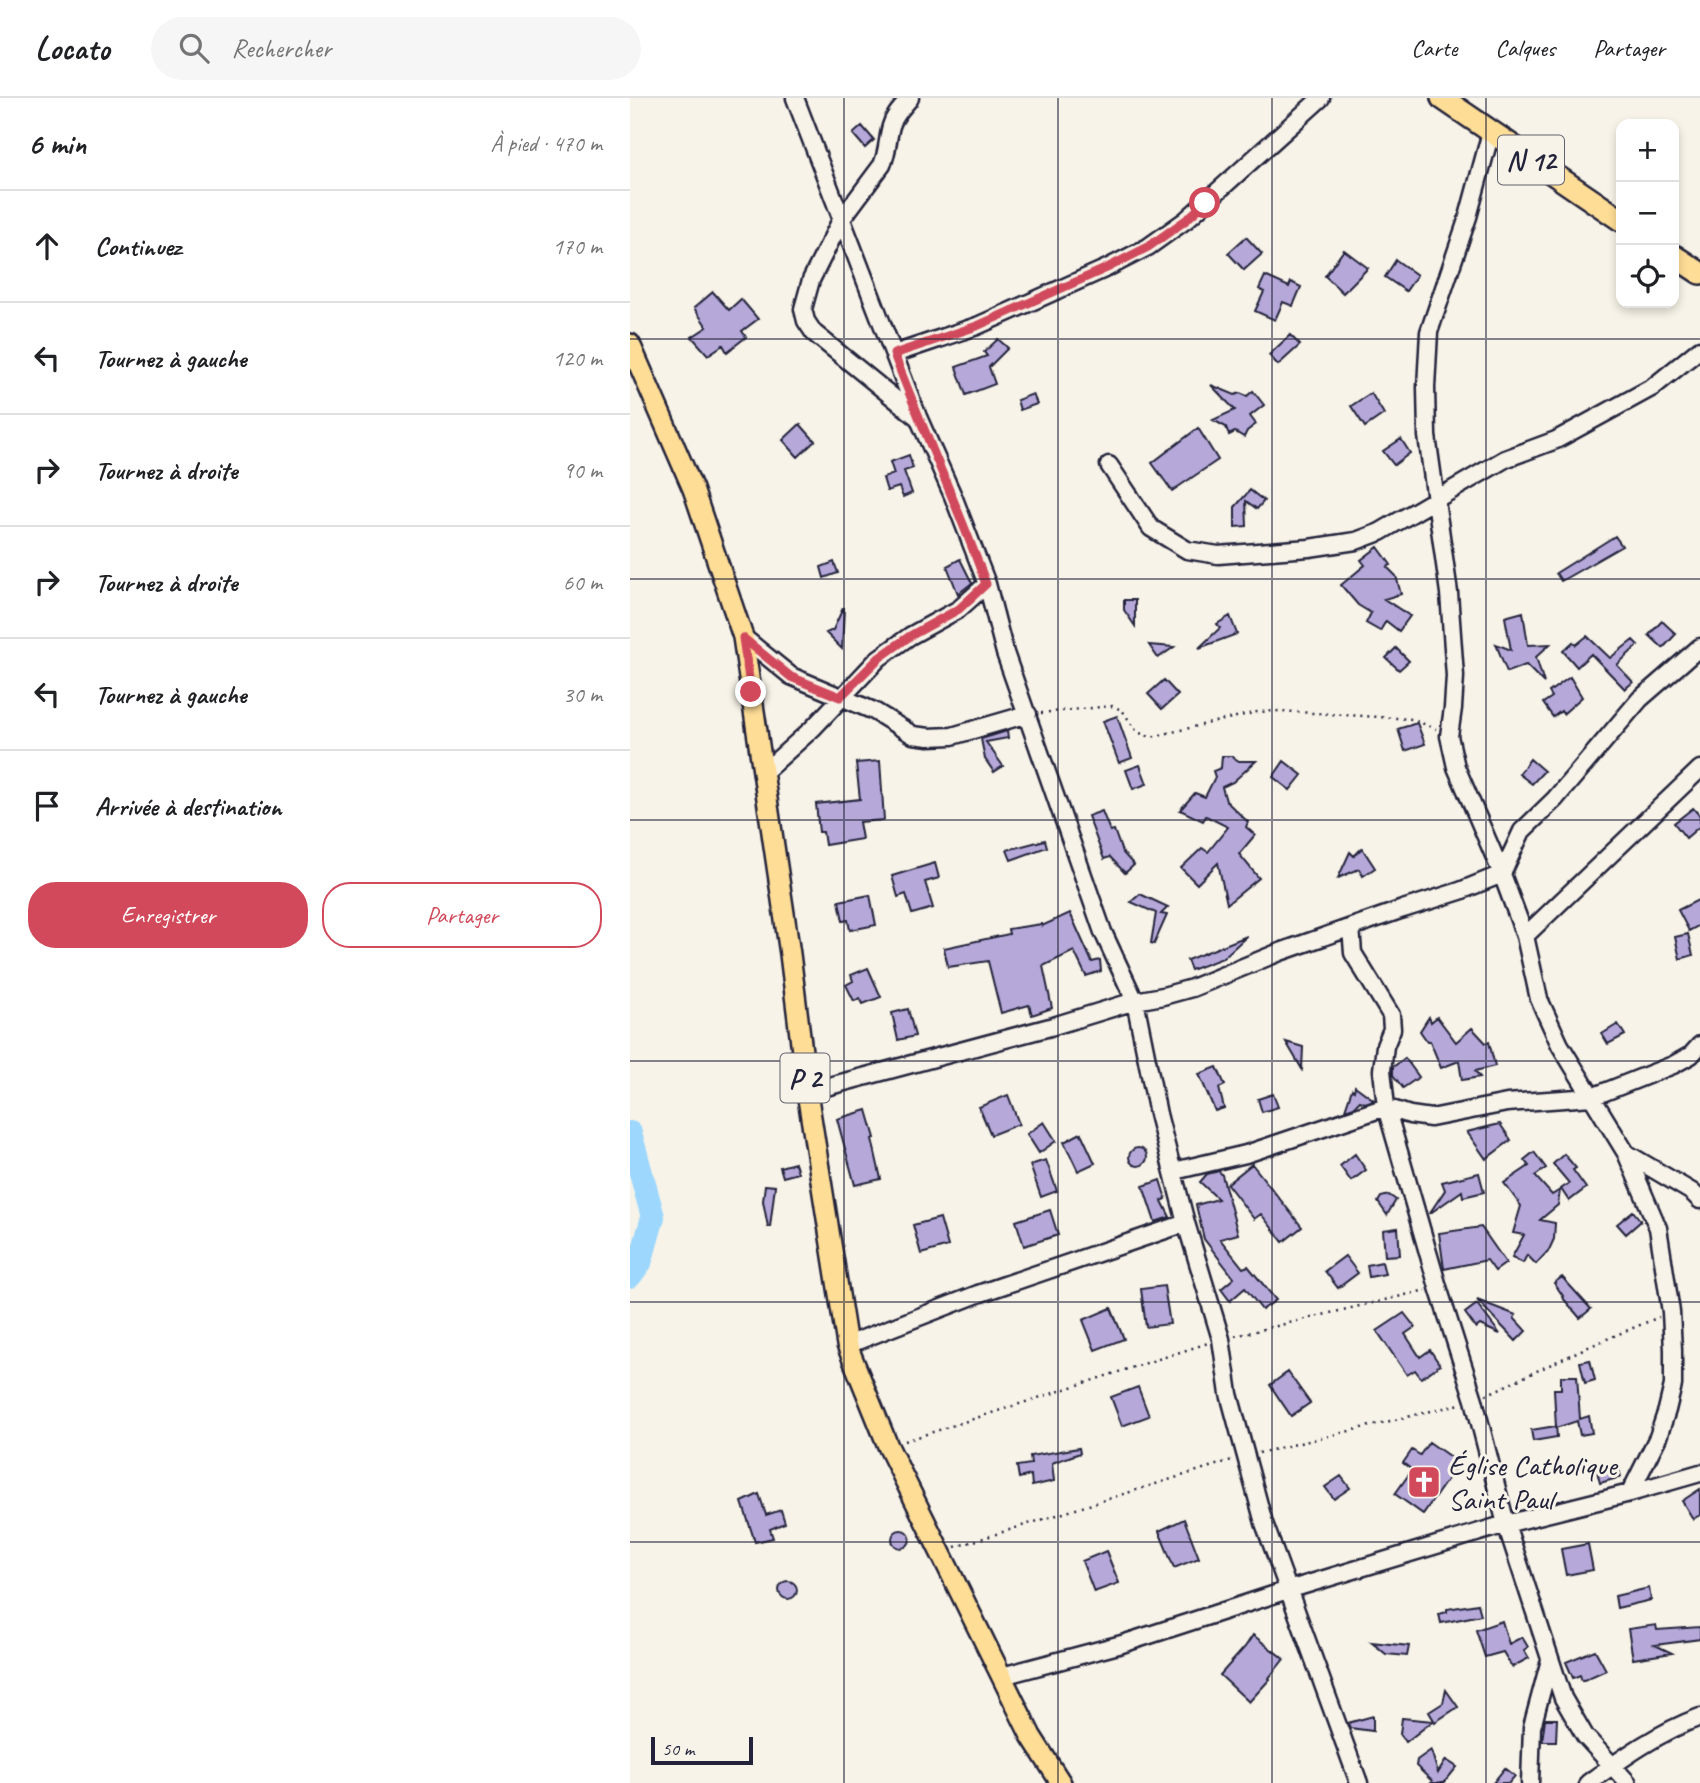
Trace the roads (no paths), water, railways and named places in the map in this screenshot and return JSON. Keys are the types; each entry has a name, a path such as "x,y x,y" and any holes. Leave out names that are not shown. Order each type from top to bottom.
{"highway":[{"name":"N 12","path":"1442,98 1616,217"},
{"path":"1679,259 1700,273"}],"main road":[{"name":"P 2","path":"630,344 693,489 743,638 807,1092 847,1345 888,1447 1031,1736 1061,1783"}],"street":[{"path":"795,98 918,417 953,496 986,584 1006,653 1103,932 1135,1000 1158,1114 1186,1223 1221,1339 1229,1394 1264,1523 1359,1783"},
{"path":"910,98 891,125 887,155 882,165 841,220 811,280 803,309 806,321 814,333 831,349 918,417"},
{"path":"894,354 977,326 1148,247 1186,220 1321,98"},
{"path":"1491,132 1468,217 1429,332 1427,436 1449,593 1455,676 1449,736 1466,794 1502,874 1525,936 1539,999 1560,1045 1626,1153 1658,1228 1671,1312 1673,1385 1658,1437 1630,1493"},
{"path":"1109,464 1151,528 1187,550 1218,555 1309,548 1356,541 1381,532 1505,459 1556,440 1653,387 1700,349"},
{"path":"763,773 813,728 879,658 910,636 959,609 986,584"},
{"path":"743,638 791,677 874,711 913,735 952,736 1028,714"},
{"path":"807,1092 1049,1027 1135,1000 1192,988 1280,952 1460,891 1502,874 1522,831 1555,799 1640,699 1700,647"},
{"path":"1525,936 1700,769"},
{"path":"1351,927 1353,953 1391,1015 1392,1029 1385,1046 1382,1070 1386,1107 1474,1400 1506,1524 1550,1660 1570,1713 1585,1736 1628,1783"},
{"path":"1174,1171 1246,1154 1386,1107 1431,1118 1507,1103 1592,1097 1673,1065 1700,1045"},
{"path":"1626,1153 1692,1192 1700,1200"},
{"path":"847,1345 990,1290 1186,1223"},
{"path":"1002,1676 1122,1644 1506,1524 1700,1473"},
{"path":"1531,1783 1532,1727 1550,1660"},
{"path":"1588,1783 1656,1737 1700,1717"}],"waterway":[{"path":"630,1133 653,1217 640,1263 630,1276"}],"place":[{"name":"Église Catholique Saint Paul","path":"1424,1482"}]}
